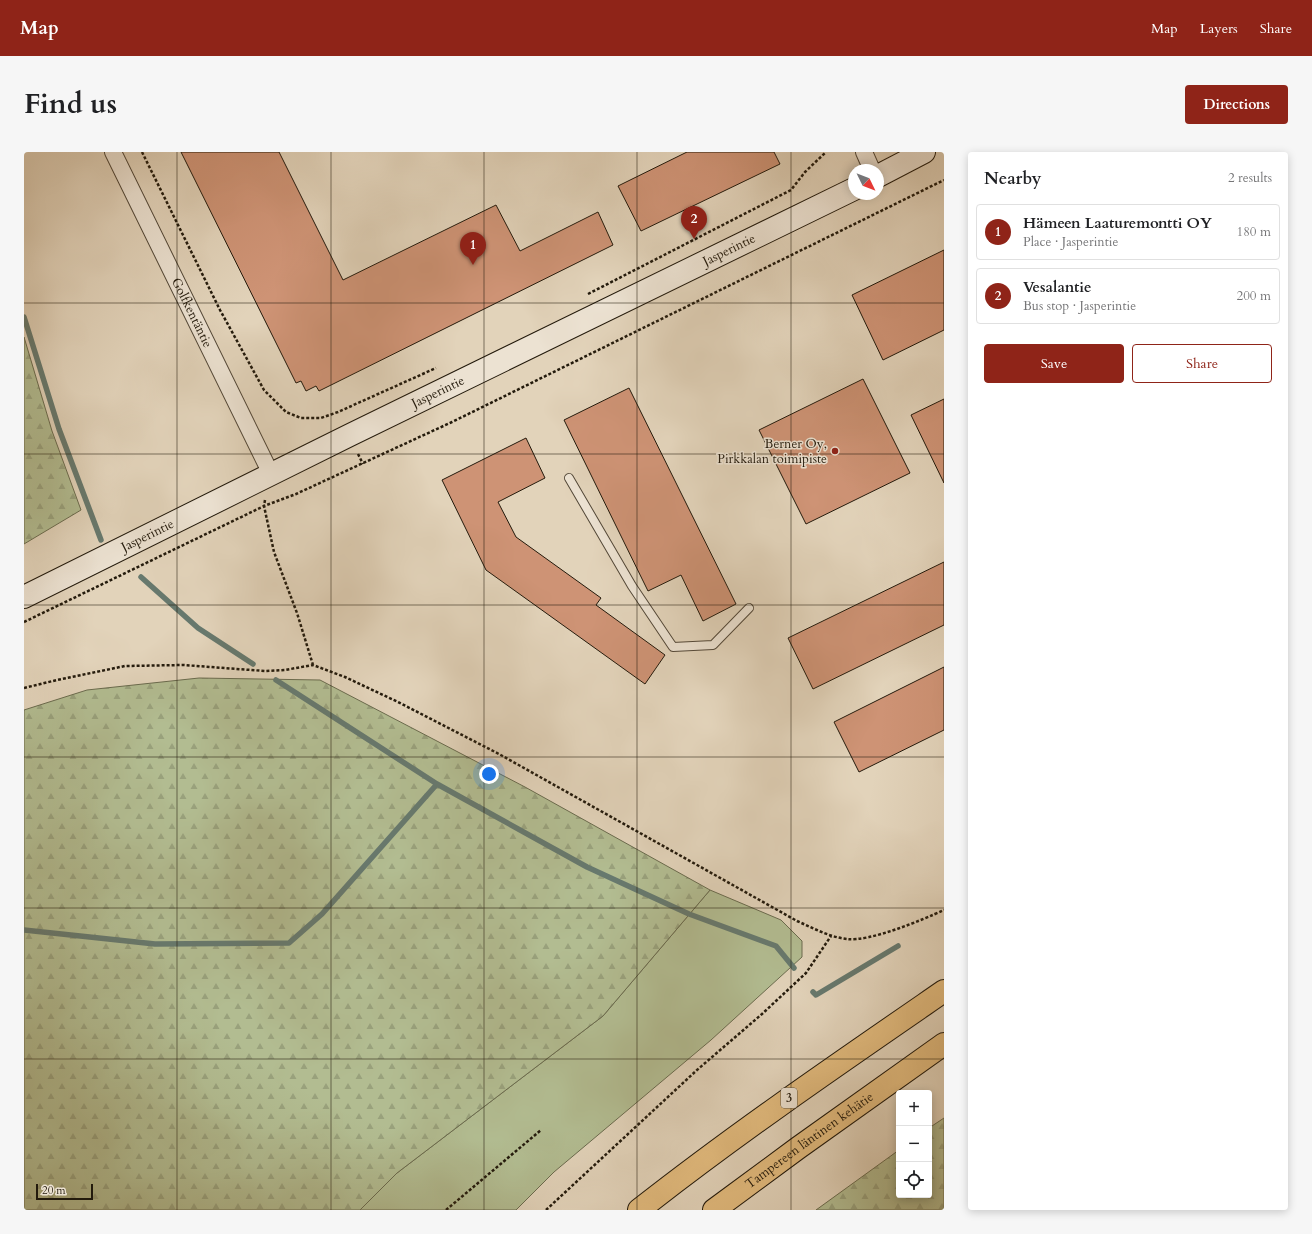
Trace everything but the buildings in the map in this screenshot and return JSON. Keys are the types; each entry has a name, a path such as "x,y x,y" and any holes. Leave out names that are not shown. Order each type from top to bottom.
{"highway":[{"name":"3","path":"639,1210 775,1108 944,991"},
{"name":"Tampereen läntinen kehätie","path":"714,1210 944,1044"}],"main road":[{"path":"884,173 924,152"},
{"name":"Jasperintie","path":"24,597 271,474 848,192"}],"street":[{"name":"Golfkentäntie","path":"113,152 271,474"},
{"path":"864,152 869,164"}],"lane":[{"path":"569,478 632,586 673,647 713,645 749,608"}],"path":[{"path":"142,152 220,310 264,390 286,412 301,418 321,418 338,412 438,367"},
{"path":"584,296 791,190 805,172 826,152"},
{"path":"24,622 264,506 296,494 452,422 944,180"},
{"path":"271,474 264,506 274,552 297,613 313,665"},
{"path":"24,688 125,666 183,665 265,671 285,670 313,665 345,677 398,702 499,754 797,921 831,936 848,940 865,937 898,928 944,910"},
{"path":"546,1210 697,1070 762,1014 806,973 831,936"},
{"path":"446,1210 542,1130"}],"green space":[{"path":"24,337 52,431 81,510 24,544"},
{"path":"199,678 320,680 525,787 710,890 603,1016 397,1173 360,1210 24,1210 24,710 87,690"},
{"path":"710,890 781,920 802,941 802,957 711,1040 554,1172 516,1210 360,1210 397,1173 603,1016"},
{"path":"944,1118 944,1210 816,1210 896,1152 896,1198 932,1198 932,1126"}],"waterway":[{"path":"24,317 59,429 101,540"},
{"path":"141,577 198,628 253,664"},
{"path":"276,680 437,784 587,867 689,914 776,946 794,968"},
{"path":"24,930 155,944 289,943 322,914 437,784"},
{"path":"813,992 816,995 898,946"}],"place":[{"name":"Vesalantie","path":"694,239"},
{"name":"Hämeen Laaturemontti OY","path":"473,265"},
{"name":"Berner Oy, Pirkkalan toimipiste","path":"835,451"}]}
